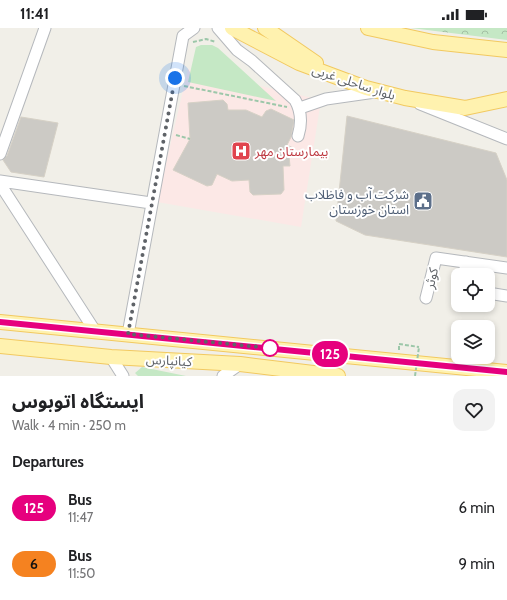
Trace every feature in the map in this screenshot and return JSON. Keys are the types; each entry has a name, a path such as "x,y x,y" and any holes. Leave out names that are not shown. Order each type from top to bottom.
{"main road":[{"name":"بلوار ساحلی غربی","path":"232,28 299,63 379,92 465,108 507,99"},
{"path":"265,28 338,78"},
{"path":"368,28 433,42 507,50"},
{"name":"کیانپارس","path":"0,322 507,372"},
{"name":"کیانپارس","path":"0,346 111,357 240,364 285,372 338,376"}],"street":[{"path":"128,334 151,203 188,39 194,28"},
{"path":"218,28 237,50 278,83 295,100 300,108 302,124 298,136"},
{"path":"0,154 40,31"},
{"path":"300,108 326,99 379,92"},
{"path":"405,98 507,139"},
{"path":"0,181 151,203"},
{"path":"0,184 94,331"},
{"name":"کوثر","path":"426,298 436,258 507,268"},
{"path":"465,268 466,262"},
{"path":"495,294 507,296"},
{"path":"111,357 124,376"},
{"path":"223,376 240,364"}],"path":[{"path":"188,39 206,39 217,42"},
{"path":"180,86 287,107 281,102"},
{"path":"174,131 177,136 190,139"},
{"path":"399,344 419,347 415,376"}],"shaded area":[{"name":"بیمارستان مهر","path":"188,69 321,100 301,227 157,202"}],"green space":[{"path":"411,28 507,28 507,40"},
{"path":"201,45 212,45 218,48 276,101 188,82 196,47"},
{"path":"142,367 186,376 138,376 135,373"}],"building":[{"path":"223,100 227,104 228,110 246,110 262,117 266,111 271,109 294,120 291,137 287,145 293,148 289,156 290,166 283,166 284,190 281,194 253,195 250,192 249,180 232,181 217,174 212,185 207,186 173,170 190,139 188,103"},
{"name":"شرکت آب و فاظلاب استان خوزستان","path":"347,116 496,153 507,180 507,257 365,235 336,221"},
{"path":"21,117 58,123 44,177 11,172 3,160 7,156"}],"bus line":[{"name":"125","path":"0,322 507,372"}],"place":[{"name":"بیمارستان مهر","path":"241,151"},
{"name":"شرکت آب و فاظلاب استان خوزستان","path":"423,201"}],"route":[{"path":"175,78 128,334 270,348"}]}
